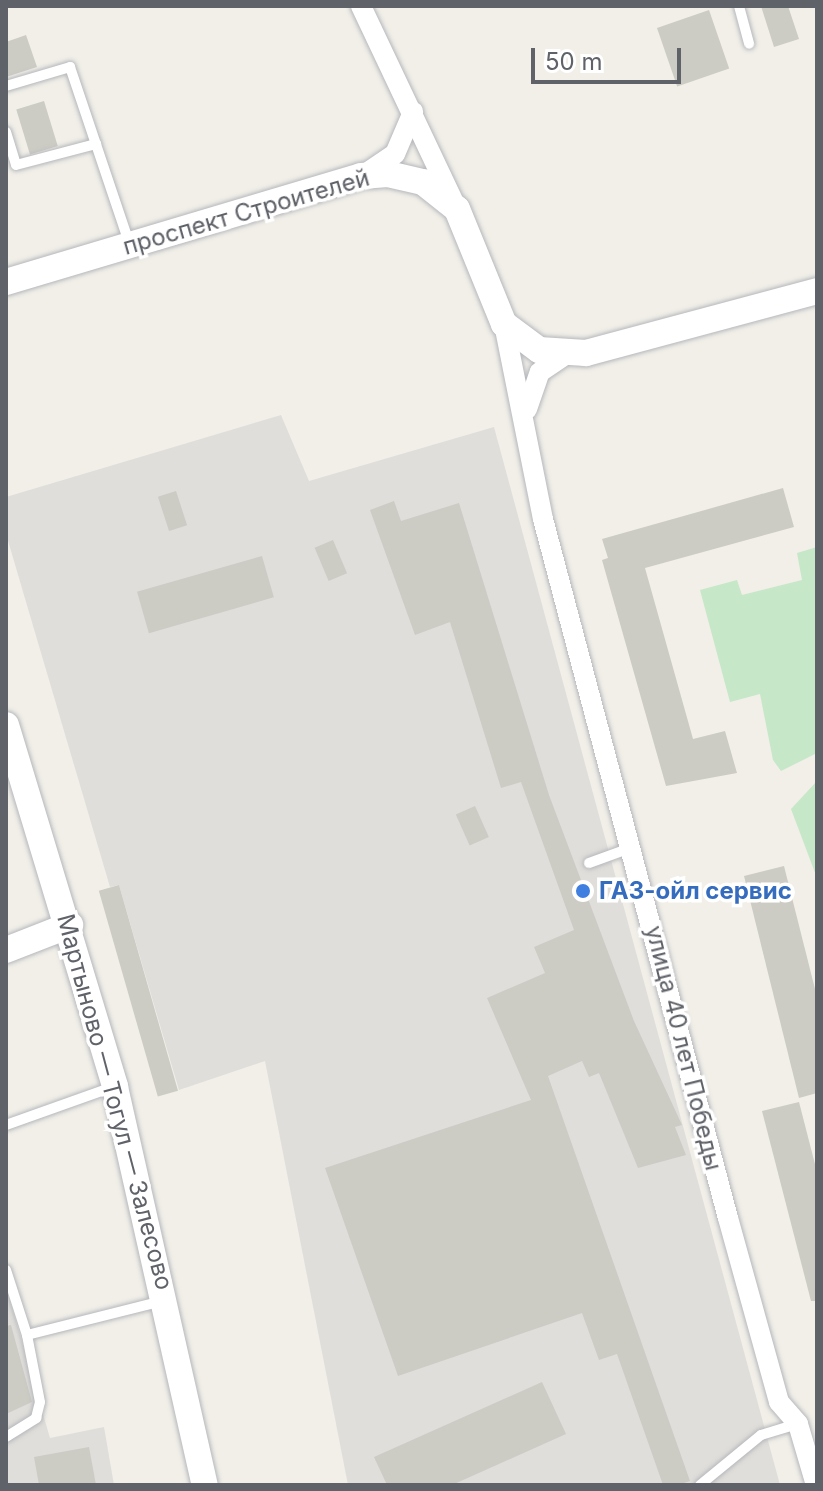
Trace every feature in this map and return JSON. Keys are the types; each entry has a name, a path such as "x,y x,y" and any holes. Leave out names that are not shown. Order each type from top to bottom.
{"street":[{"path":"365,8 457,209"},
{"path":"361,176 395,154 413,112"},
{"name":"проспект Строителей","path":"6,282 361,176 423,182 457,209 504,324"},
{"path":"504,324 539,350 568,353 621,345 817,291"},
{"name":"улица 40 лет Победы","path":"504,324 543,519 633,847 760,1337 779,1402 798,1424 816,1485"},
{"path":"526,433 531,384 568,353"},
{"name":"Мартыново — Тогул — Залесово","path":"6,725 70,925 115,1087 168,1300 205,1485"},
{"path":"6,950 70,925"}],"lane":[{"path":"739,6 749,44"},
{"path":"6,86 70,67 130,244"},
{"path":"6,132 16,165 96,144"},
{"path":"589,863 633,847"},
{"path":"6,1125 115,1087"},
{"path":"6,1270 12,1303 27,1335 40,1402 22,1432 6,1437"},
{"path":"27,1335 168,1300"},
{"path":"700,1485 751,1441 798,1424"}],"shaded area":[{"path":"281,415 309,481 494,427 780,1485 348,1485 265,1061 179,1090 119,885 110,887 6,534 6,497"},
{"path":"6,1287 50,1438 104,1427 114,1485 6,1485"}],"green space":[{"path":"817,547 817,753 781,771 773,760 760,694 730,702 700,590 737,580 742,595 802,580 797,553"},
{"path":"817,781 817,878 791,809"}],"building":[{"path":"761,6 788,6 799,39 774,47"},
{"path":"709,10 729,69 677,87 657,28"},
{"path":"26,35 37,67 6,77 6,42"},
{"path":"44,101 58,146 30,154 16,109"},
{"path":"783,488 794,527 645,568 693,739 725,731 737,773 666,786 602,560 608,558 602,539"},
{"path":"176,491 187,525 169,531 158,497"},
{"path":"394,501 401,521 459,503 549,795 634,1021 682,1125 675,1127 686,1155 638,1168 599,1073 589,1077 582,1061 548,1076 690,1481 678,1485 663,1485 617,1354 599,1360 582,1313 398,1376 325,1168 531,1100 487,998 545,973 534,947 574,930 521,782 501,788 450,622 415,635 370,510"},
{"path":"333,540 347,573 329,581 315,548"},
{"path":"262,556 274,597 149,633 137,592"},
{"path":"475,806 489,837 470,846 456,815"},
{"path":"784,866 817,997 817,1093 799,1098 744,876"},
{"path":"119,885 178,1091 158,1096 99,891"},
{"path":"799,1102 817,1172 817,1301 811,1301 762,1111"},
{"path":"11,1325 32,1402 6,1414 6,1326"},
{"path":"542,1382 566,1434 452,1485 387,1485 374,1457"},
{"path":"89,1447 96,1485 39,1485 34,1457"}],"place":[{"name":"ГАЗ-ойл сервис","path":"583,891"}]}
